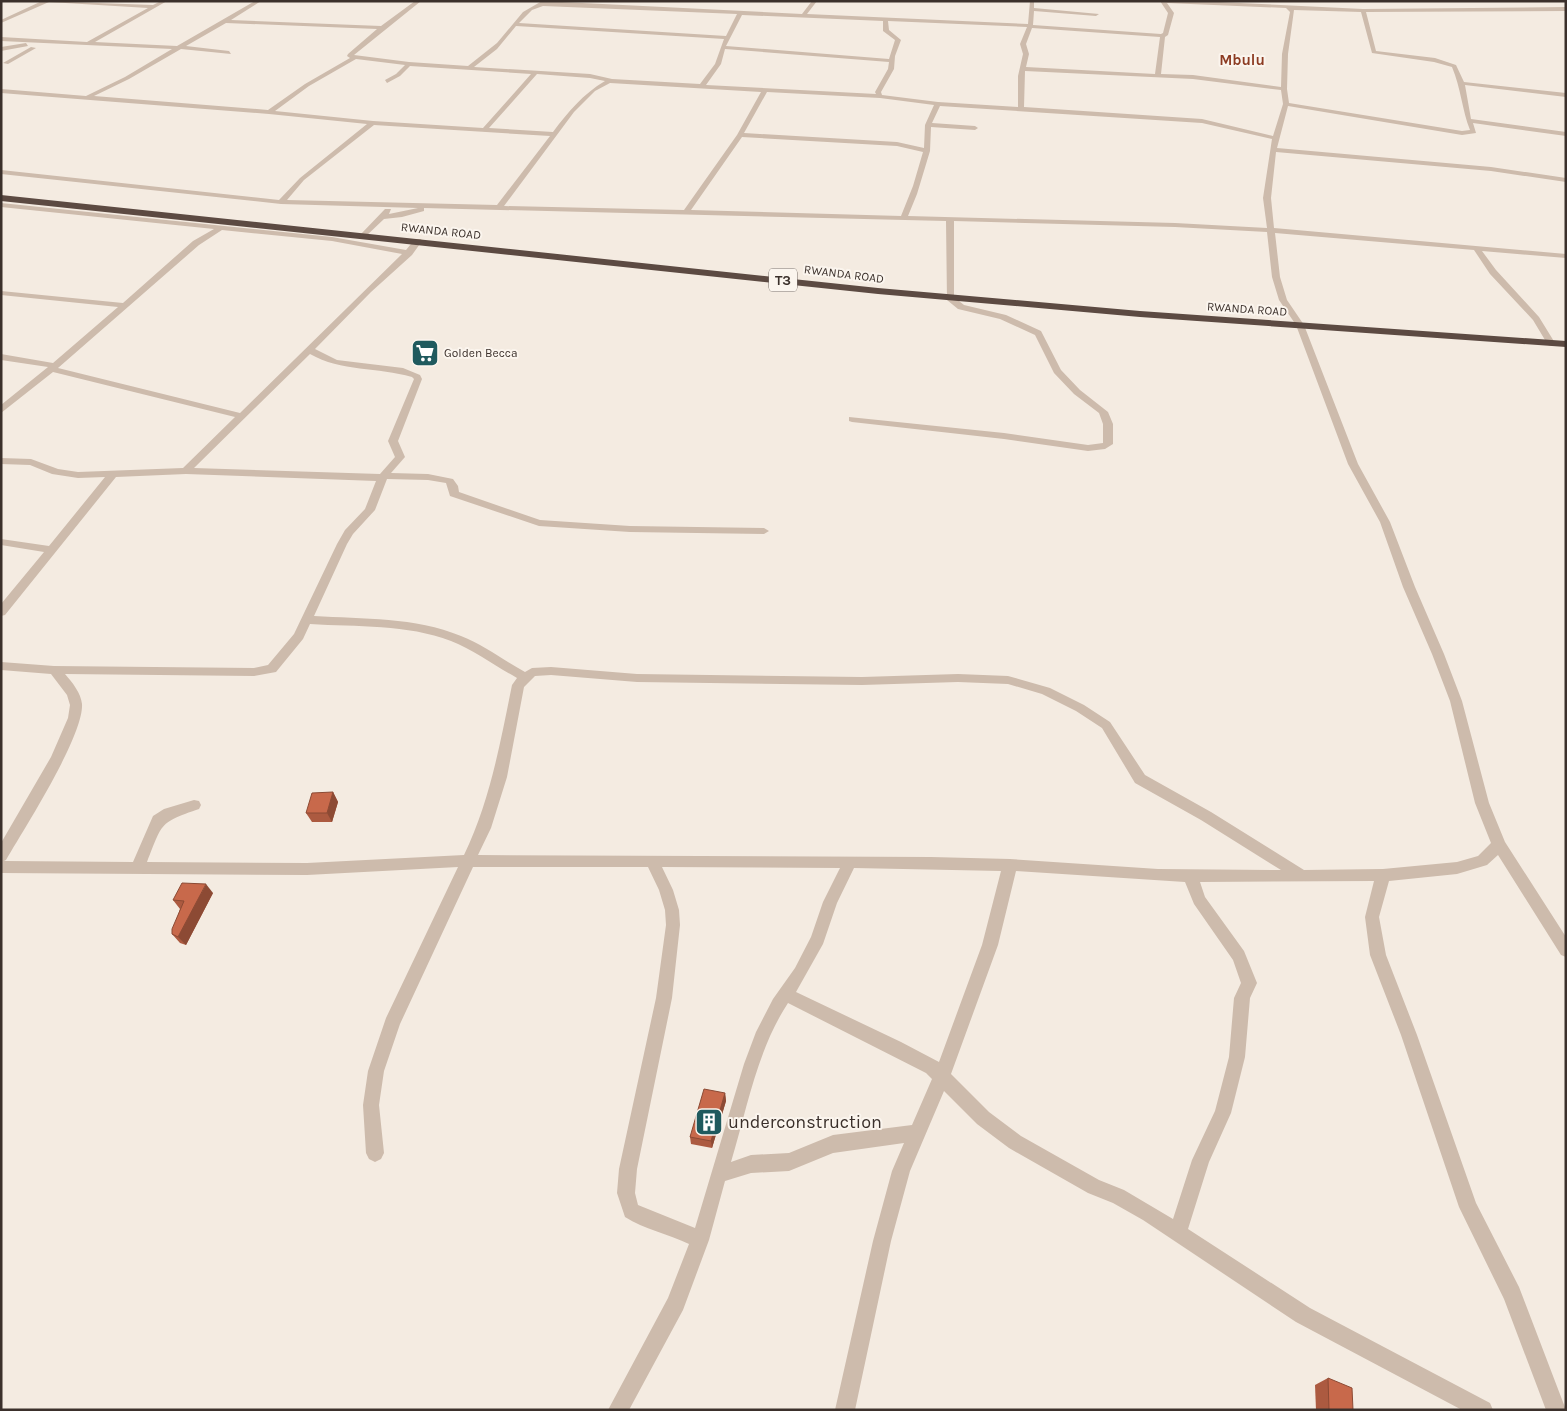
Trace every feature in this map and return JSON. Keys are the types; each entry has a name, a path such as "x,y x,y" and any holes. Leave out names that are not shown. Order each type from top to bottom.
{"highway":[{"name":"RWANDA ROAD","path":"1,198 418,241 613,264 950,298 1140,314 1566,344"}],"street":[{"path":"1,22 48,1 154,7"},
{"path":"88,44 165,1"},
{"path":"88,97 179,48 259,1"},
{"path":"354,58 350,55 382,28 419,1"},
{"path":"804,15 815,1"},
{"path":"1021,109 1023,69 1026,54 1023,44 1030,26 1032,1"},
{"path":"1163,1 1363,12 1566,9"},
{"path":"1158,76 1163,35 1171,13 1163,1"},
{"path":"469,68 495,47 527,12 544,2 1030,26 1163,35"},
{"path":"1251,7 1268,13"},
{"path":"1290,8 1293,11 1285,54 1284,89 1286,104 1275,138 1268,198 1270,230 1278,285 1283,300 1300,325 1352,464 1385,522 1456,701 1482,803 1499,845 1566,950"},
{"path":"1031,9 1096,14"},
{"path":"701,87 718,64 738,11"},
{"path":"1286,104 1462,133 1474,132 1468,120 1462,83 1457,70 1448,63 1374,52 1363,12"},
{"path":"1283,18 1291,20"},
{"path":"880,96 878,92 891,69 890,62 898,40 886,32 885,20"},
{"path":"225,21 382,28"},
{"path":"514,24 728,38"},
{"path":"1,39 179,48 229,53"},
{"path":"1,49 47,42"},
{"path":"6,63 47,42"},
{"path":"724,47 890,62"},
{"path":"269,112 307,85 354,58 409,64 601,77 607,78 610,82"},
{"path":"387,81 398,75 409,64"},
{"path":"1023,69 1216,78 1284,89"},
{"path":"485,129 536,72"},
{"path":"499,207 552,134 582,100 593,90 610,82 880,96 938,104 1202,121 1275,138"},
{"path":"1462,83 1566,95"},
{"path":"686,213 740,135 765,90"},
{"path":"1,91 269,112 373,123 552,134"},
{"path":"904,217 913,197 927,150 928,125 931,115 938,104"},
{"path":"1468,120 1566,134"},
{"path":"281,202 302,180 333,153 373,123"},
{"path":"928,125 975,128"},
{"path":"740,135 897,144 927,150"},
{"path":"1273,150 1492,169 1566,180"},
{"path":"1,172 281,202 1175,225 1270,230 1566,256"},
{"path":"1,205 332,239 409,253"},
{"path":"364,236 393,205"},
{"path":"382,217 409,213 425,206"},
{"path":"852,419 1004,436 1088,448 1108,444 1108,424 1102,412 1077,392 1057,371 1038,334 1003,317 961,307 950,298 950,218"},
{"path":"188,224 196,232 193,245"},
{"path":"1,410 193,245 222,227"},
{"path":"186,471 310,350 379,279 409,253 418,241"},
{"path":"1476,248 1493,272 1536,319 1551,343"},
{"path":"1,293 122,305"},
{"path":"1,666 54,670 265,671 277,664 299,636 349,532 370,510 383,477 400,457 393,441 417,383 416,375 407,372 368,368 327,360 310,350"},
{"path":"1,358 53,367 241,416"},
{"path":"1,461 31,462 66,474 112,475 186,471 428,477 449,481 453,486 454,494 539,523 630,529 764,531"},
{"path":"1,612 112,475"},
{"path":"1,542 51,550"},
{"path":"307,620 390,624 427,630 453,637 479,648 504,666 525,677"},
{"path":"1,856 66,741 75,719 76,704 69,687 54,670"},
{"path":"375,1153 371,1105 380,1053 392,1023 484,828 493,803 518,685 532,672 551,671 637,678 862,681 958,678 1008,680 1046,691 1080,708 1106,725 1140,779 1206,816 1302,876"},
{"path":"136,869 158,820 169,813 194,805"},
{"path":"1,867 308,869 468,860 572,860 1010,865 1158,875 1245,877 1383,875 1457,868 1482,860 1499,845"},
{"path":"654,862 668,897 673,925 664,998 628,1169 626,1193 631,1211 639,1216 670,1226 700,1240"},
{"path":"618,1410 676,1303 700,1240 718,1175 764,1032 818,939 830,902 850,863"},
{"path":"845,1410 884,1232 901,1171 942,1076 990,945 1010,865"},
{"path":"1178,1233 1201,1160 1223,1113 1237,1058 1242,998 1249,983 1239,956 1199,900 1190,875"},
{"path":"1383,875 1372,917 1378,955 1409,1035 1468,1207 1512,1294 1556,1410"},
{"path":"785,994 895,1047 932,1068 982,1118 1015,1142 1094,1187 1118,1196 1303,1315 1483,1410"},
{"path":"718,1175 751,1164 789,1162 833,1144 917,1133"}],"building":[{"path":"333,792 327,813 306,813 312,793"},
{"path":"182,883 206,884 178,937 172,934 172,929 184,901 173,900"},
{"name":"underconstruction","path":"704,1089 725,1093 711,1141 690,1137"},
{"path":"1328,1378 1352,1388 1353,1410 1329,1410"}],"place":[{"name":"Golden Becca","path":"425,353"},
{"name":"underconstruction","path":"709,1122"}],"district":[{"name":"Mbulu","path":"1242,60"}]}
